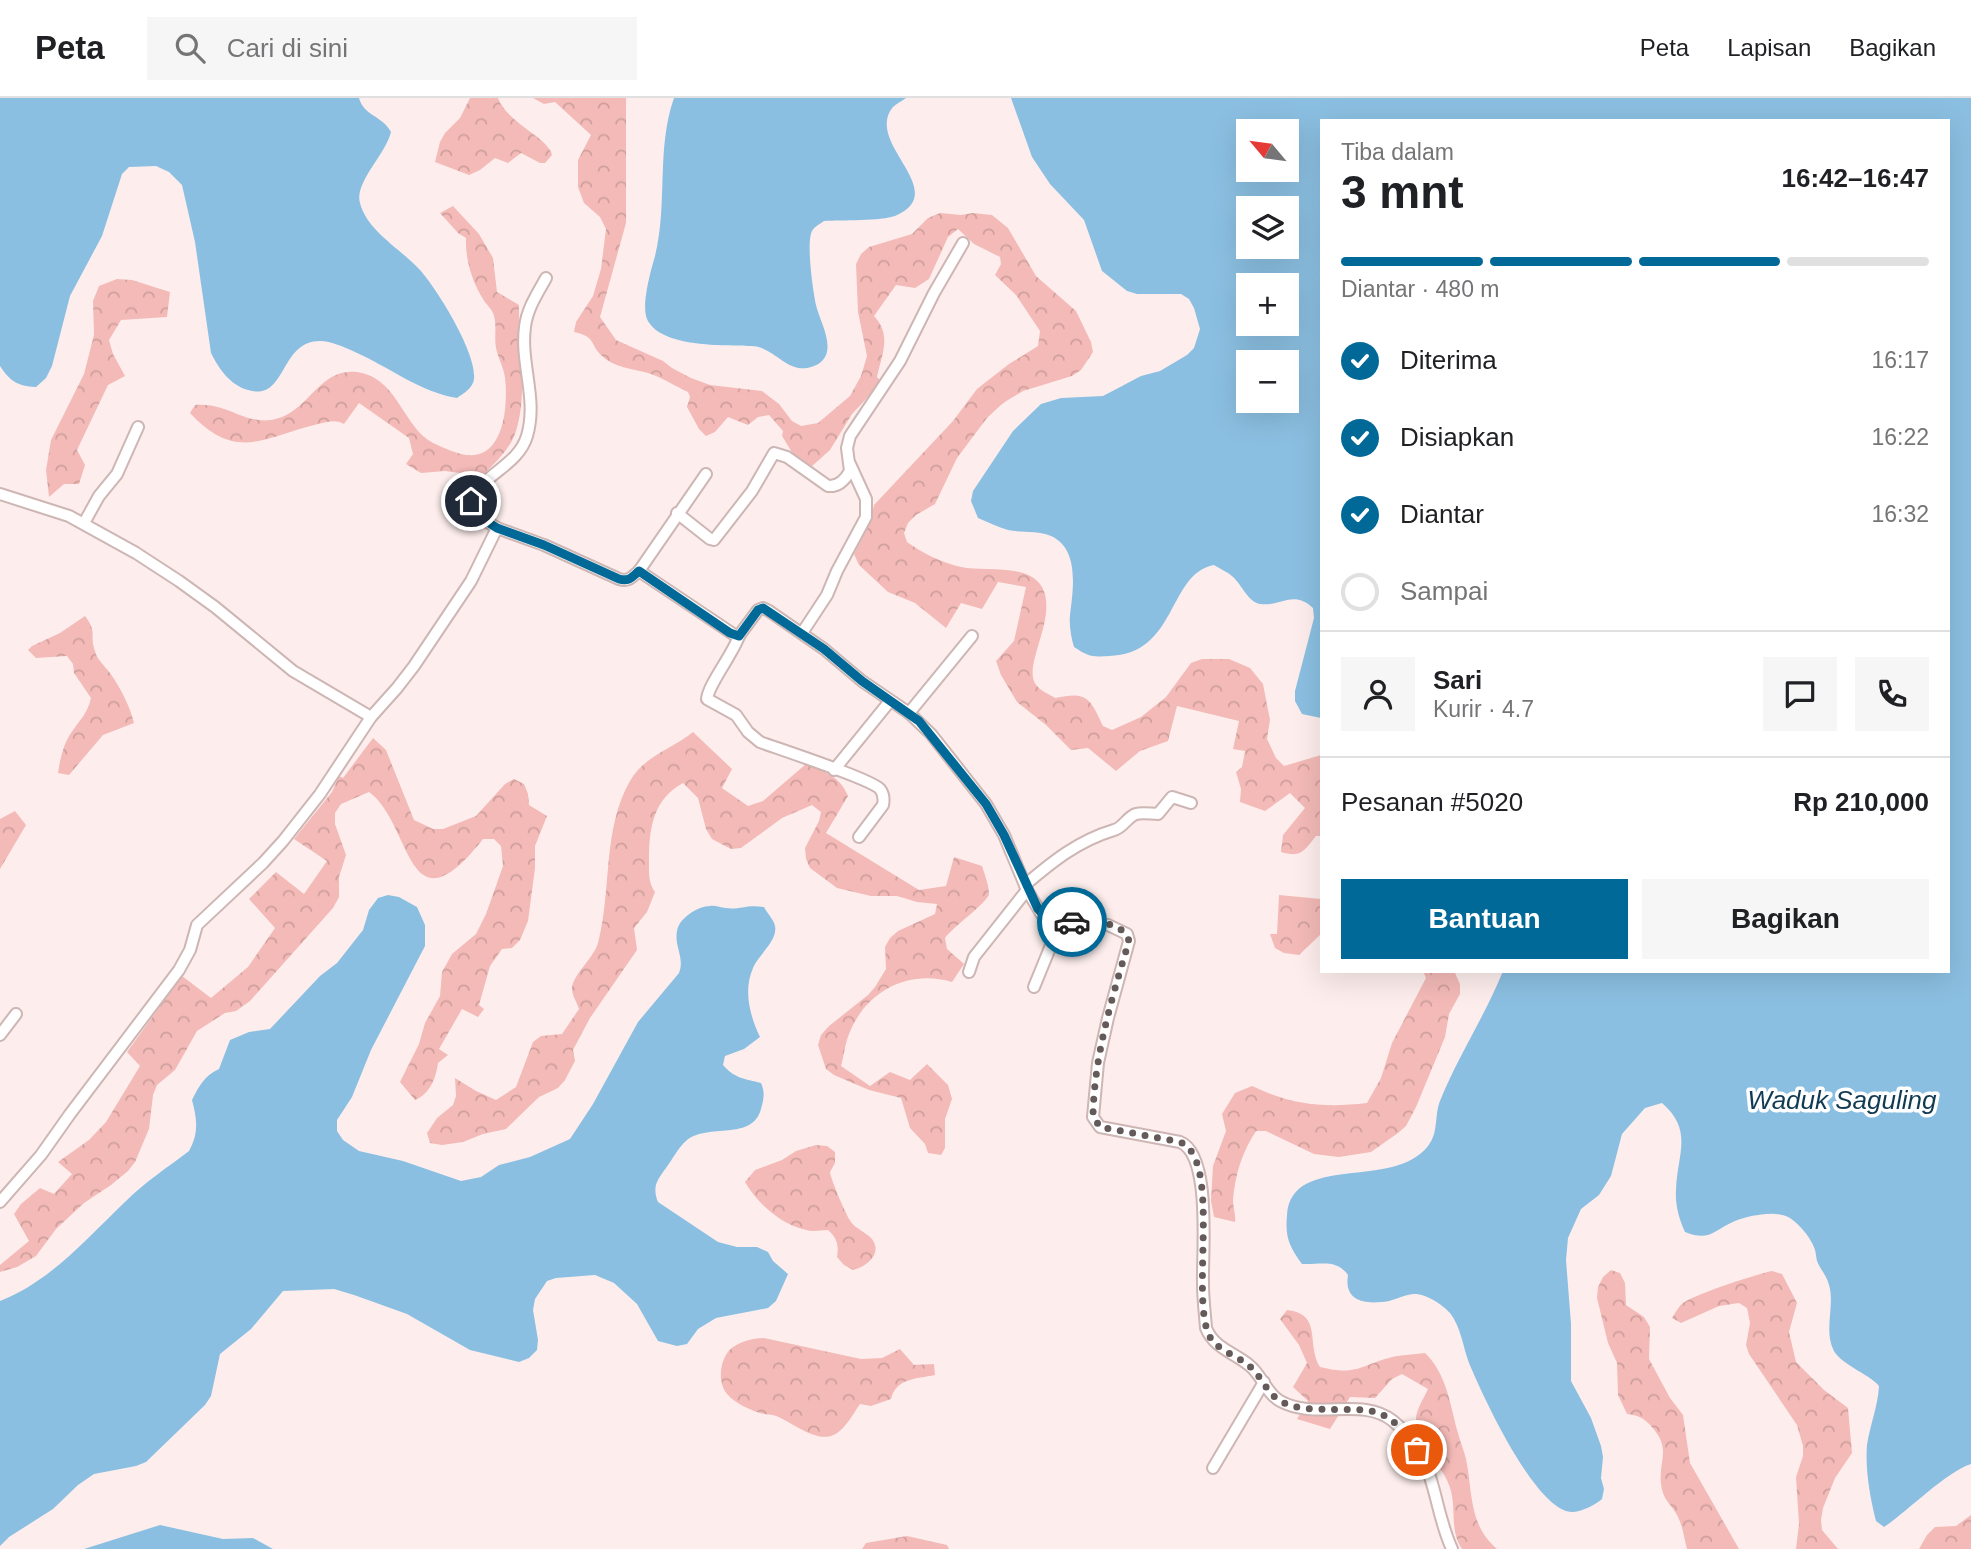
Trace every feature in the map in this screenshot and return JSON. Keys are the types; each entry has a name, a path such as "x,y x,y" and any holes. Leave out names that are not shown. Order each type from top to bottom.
{"street":[{"path":"677,513 714,540 752,491 774,453 787,457 828,486 834,486 844,480 850,471 847,448 850,436 900,361 963,243"},
{"path":"546,278 531,303 524,329 531,390 527,435 516,455 478,488 471,501 475,514 497,528 544,545 625,581 639,571 706,474"},
{"path":"83,523 99,496 117,474 138,426"},
{"path":"802,633 827,595 837,570 866,517 866,499 850,464"},
{"path":"0,494 48,508 83,523 179,581 293,671 371,717"},
{"path":"0,1202 41,1156 178,970 190,950 197,925 263,863 320,794 371,717 397,688 451,613 497,528"},
{"path":"639,571 730,633 739,636"},
{"path":"859,837 883,805 883,794 872,783 760,742 748,732 736,715 707,699 739,636 761,608 802,633 909,713 931,734 986,804 1004,835 1026,887 1042,915 1061,921 1115,926 1128,936 1129,941 1098,1063 1093,1116 1100,1127 1180,1142 1188,1147 1196,1163 1202,1189 1206,1328 1213,1343 1250,1366 1280,1401 1297,1407 1339,1411 1367,1409 1393,1420 1404,1431 1429,1469 1452,1549"},
{"path":"909,713 972,636"},
{"path":"834,770 890,701"},
{"path":"969,972 974,957 1026,887 1064,853 1101,834 1115,830 1138,813 1158,814 1172,797 1191,803"},
{"path":"1034,987 1061,921"},
{"path":"0,1035 16,1014"},
{"path":"1213,1468 1264,1382"}],"green space":[{"path":"470,98 498,98 510,115 544,142 552,155 545,163 521,153 508,163 495,158 469,175 435,162 440,142 460,118"},
{"path":"533,98 626,98 626,223 600,317 616,340 710,385 762,391 779,404 792,421 801,426 818,423 850,396 861,376 867,356 858,312 856,264 861,254 869,247 912,234 928,218 940,213 992,215 1008,228 1036,276 1076,311 1093,352 1081,370 1072,376 1023,391 1003,403 987,418 957,458 935,504 908,523 904,533 907,542 954,565 1017,571 1035,579 1042,587 1046,599 1046,613 1033,667 1033,678 1037,686 1055,698 1081,696 1091,703 1103,726 1112,730 1141,717 1166,697 1191,663 1202,659 1229,659 1250,668 1263,684 1270,720 1267,739 1276,758 1284,766 1320,755 1320,836 1316,836 1298,854 1281,852 1283,835 1305,808 1290,793 1265,811 1240,802 1241,789 1236,772 1242,767 1245,751 1233,749 1239,721 1177,706 1168,741 1140,751 1116,771 1088,748 1071,750 1017,702 996,661 1014,641 1026,587 998,582 982,609 961,603 946,628 915,603 888,592 859,565 854,554 870,523 874,505 953,421 977,389 1038,346 1040,331 1016,295 995,275 1001,264 1000,257 974,244 958,229 948,237 929,279 915,288 896,285 874,316 880,323 884,338 877,377 882,382 852,414 830,450 811,467 793,454 782,436 783,431 769,415 758,417 748,425 728,417 715,432 706,436 687,407 690,397 688,392 653,375 612,363 598,352 590,339 574,332 576,322 593,296 601,269 606,229 600,217 584,203 578,187 578,160 591,135 555,102 544,104"},
{"path":"453,206 479,234 493,258 497,292 519,305 522,386 519,418 509,446 482,476 445,471 421,473 406,464 413,454 409,438 359,403 344,424 328,422 251,442 222,438 190,413 195,405 208,405 249,418 270,420 292,411 337,374 362,373 384,385 415,427 433,443 464,455 484,452 498,436 502,424 506,400 505,378 496,348 494,316 473,278 468,262 466,238 440,213"},
{"path":"117,279 132,280 170,292 167,317 121,320 109,340 125,376 108,385 77,450 85,465 79,484 64,484 49,497 46,470 51,440 84,374 94,335 93,301 99,286"},
{"path":"85,616 91,626 96,654 121,690 134,723 103,735 69,775 58,773 62,753 91,698 74,673 73,664 67,656 36,658 28,650"},
{"path":"693,732 732,769 722,788 748,806 763,801 806,764 831,775 841,784 848,796 826,833 919,890 946,886 954,857 982,866 989,894 987,898 945,938 947,949 964,964 952,982 936,979 905,981 877,995 857,1019 848,1038 841,1066 870,1086 890,1072 910,1080 927,1064 948,1085 952,1099 945,1119 945,1148 941,1155 928,1153 925,1144 910,1128 901,1098 869,1090 834,1075 826,1069 818,1045 821,1035 829,1026 875,987 886,969 885,947 890,938 898,931 935,914 937,904 897,896 871,896 837,888 810,868 805,848 821,812 812,805 782,818 741,848 731,849 712,839 706,829 698,798 683,783 665,797 652,826 649,873 655,892 647,912 634,928 637,950 590,1018 573,1050 575,1061 565,1080 558,1088 539,1097 506,1129 463,1142 442,1145 430,1143 427,1133 437,1118 453,1105 456,1096 455,1078 496,1100 516,1087 533,1042 541,1036 562,1034 579,1009 572,991 573,984 598,943 611,840 621,800 630,781 643,765"},
{"path":"373,738 386,750 414,820 433,829 443,829 476,816 505,784 514,779 524,784 529,805 547,816 535,846 528,921 520,940 512,948 502,949 490,966 479,1005 484,1009 478,1017 462,1009 439,1049 448,1055 438,1063 434,1080 428,1090 415,1100 400,1082 419,1044 425,1023 440,996 442,972 452,954 476,934 486,914 503,866 501,846 494,839 483,839 458,866 439,878 425,876 414,864 383,807 369,792 341,804 335,813 335,824 346,855 339,877 339,897 333,908 250,1001 197,1031 175,1070 157,1085 153,1095 149,1129 135,1162 128,1171 84,1203 56,1229 36,1256 17,1267 0,1272 0,1265 29,1241 14,1214 21,1204 40,1188 54,1194 72,1174 58,1162 89,1140 106,1122 140,1066 127,1052 182,976 211,998 248,967 275,928 249,899 276,872 304,894 327,861 294,839 332,792 339,776 343,778"},
{"path":"15,811 26,825 0,869 0,819"},
{"path":"1279,895 1320,899 1320,935 1299,955 1284,953 1275,948 1270,934 1277,934"},
{"path":"1424,973 1455,973 1460,984 1460,994 1449,1014 1445,1037 1406,1126 1371,1152 1339,1157 1314,1154 1266,1131 1256,1131 1237,1173 1233,1200 1235,1222 1214,1217 1211,1201 1213,1166 1226,1131 1222,1114 1235,1093 1252,1086 1308,1104 1367,1103 1381,1078 1392,1043 1426,978"},
{"path":"816,1145 827,1146 835,1152 835,1163 830,1172 839,1197 851,1222 870,1237 875,1245 872,1259 853,1270 837,1257 837,1242 828,1230 809,1231 779,1218 756,1198 745,1182 755,1170"},
{"path":"1611,1270 1620,1273 1625,1283 1626,1305 1644,1317 1650,1327 1649,1359 1670,1398 1683,1415 1690,1463 1739,1549 1687,1549 1680,1521 1663,1493 1662,1443 1646,1421 1627,1414 1618,1395 1617,1363 1608,1343 1597,1298 1603,1277"},
{"path":"1772,1271 1782,1274 1797,1303 1789,1332 1796,1362 1824,1390 1848,1408 1852,1453 1835,1478 1821,1520 1822,1530 1838,1549 1796,1549 1799,1524 1796,1477 1803,1456 1803,1446 1797,1425 1749,1354 1746,1345 1750,1323 1747,1308 1739,1303 1719,1306 1681,1323 1672,1318 1681,1305 1698,1295"},
{"path":"1287,1310 1305,1317 1310,1324 1320,1367 1353,1370 1397,1356 1425,1353 1438,1370 1447,1390 1465,1456 1476,1518 1497,1549 1462,1549 1458,1542 1448,1482 1425,1448 1417,1429 1417,1412 1428,1389 1402,1374 1392,1379 1375,1398 1350,1397 1330,1429 1297,1419 1308,1401 1293,1387 1307,1363 1299,1345 1280,1319"},
{"path":"764,1338 861,1359 882,1358 900,1349 914,1365 934,1364 935,1375 902,1383 891,1399 871,1406 860,1404 836,1434 817,1436 776,1416 747,1408 724,1390 721,1370 729,1351 752,1339"},
{"path":"1971,1515 1971,1549 1919,1549 1935,1527 1956,1526"},
{"path":"907,1536 947,1545 949,1549 862,1549 866,1543"}],"water":[{"path":"0,98 359,98 365,109 383,122 391,132 362,187 360,203 377,231 420,270 436,291 463,338 473,368 472,385 457,398 443,395 417,385 346,348 320,341 297,350 277,380 261,391 242,388 230,380 211,353 195,242 182,185 169,172 156,166 129,167 122,174 102,236 70,296 52,366 46,378 36,387 15,382 0,366"},
{"path":"674,98 906,98 893,107 887,121 889,136 912,180 915,193 910,206 889,218 824,221 812,231 812,278 816,305 828,347 822,361 814,366 797,368 760,347 710,345 679,340 654,328 647,319 646,297 661,217 665,137"},
{"name":"Waduk Saguling","path":"1011,98 1971,98 1971,1464 1939,1483 1884,1527 1876,1521 1867,1464 1867,1445 1879,1386 1841,1359 1833,1349 1829,1333 1831,1293 1811,1241 1792,1219 1776,1214 1740,1219 1712,1234 1700,1236 1685,1232 1676,1196 1681,1133 1672,1113 1662,1103 1645,1108 1622,1134 1611,1176 1599,1195 1581,1209 1568,1238 1566,1260 1571,1324 1571,1381 1591,1418 1603,1457 1602,1499 1581,1510 1573,1512 1558,1507 1543,1494 1527,1473 1486,1400 1469,1363 1457,1324 1450,1313 1433,1300 1418,1294 1381,1302 1361,1301 1351,1295 1347,1283 1348,1275 1338,1266 1302,1264 1287,1235 1287,1215 1293,1196 1306,1184 1325,1177 1392,1167 1412,1159 1428,1146 1434,1135 1438,1107 1447,1084 1502,973 1950,973 1950,119 1320,119 1320,718 1302,714 1295,701 1295,691 1314,618 1313,608 1306,602 1293,599 1267,604 1256,603 1233,577 1214,565 1199,571 1187,583 1160,629 1148,642 1131,652 1091,656 1074,647 1070,631 1072,571 1067,550 1060,542 1046,534 1008,530 978,518 971,501 973,491 1013,431 1041,404 1061,398 1103,396 1141,376 1160,371 1194,348 1200,329 1189,299 1181,294 1137,294 1127,291 1102,271 1084,220 1050,184 1032,157"},
{"path":"388,895 399,897 417,907 425,925 425,946 371,1050 352,1097 337,1120 337,1131 343,1140 359,1151 403,1161 461,1181 481,1177 499,1165 530,1157 570,1139 593,1104 638,1022 679,973 681,962 677,931 685,917 705,907 764,907 774,924 774,937 753,968 748,986 753,1021 760,1037 744,1049 725,1056 723,1065 736,1075 761,1083 764,1095 761,1109 749,1125 739,1129 706,1133 686,1141 660,1176 655,1192 658,1202 718,1242 737,1247 757,1247 768,1252 773,1261 788,1274 776,1301 768,1308 716,1318 698,1329 687,1344 677,1346 658,1341 637,1304 614,1283 595,1275 556,1278 547,1281 535,1299 533,1310 537,1350 529,1358 519,1362 470,1350 407,1314 354,1295 334,1289 283,1291 251,1329 220,1354 211,1396 205,1405 146,1462 94,1474 53,1509 9,1537 0,1546 0,1301 36,1282 52,1270 141,1187 189,1151 196,1126 192,1100 202,1082 219,1069 230,1040 249,1032 270,1029 320,976 337,963 363,930 369,910 378,898"},
{"path":"160,1525 223,1539 253,1538 273,1549 84,1549"}],"way so far":[{"path":"1072,922 1115,926 1128,936 1129,941 1098,1063 1094,1121 1100,1127 1180,1142 1188,1147 1192,1154 1202,1189 1206,1328 1213,1343 1257,1372 1280,1401 1310,1409 1367,1409 1381,1413 1404,1431 1417,1450"}],"route":[{"path":"471,501 475,514 497,528 516,533 619,579 631,579 639,571 730,633 739,636 758,610 763,608 802,633 862,681 919,721 986,804 1004,835 1027,890 1042,915 1072,922"}]}
